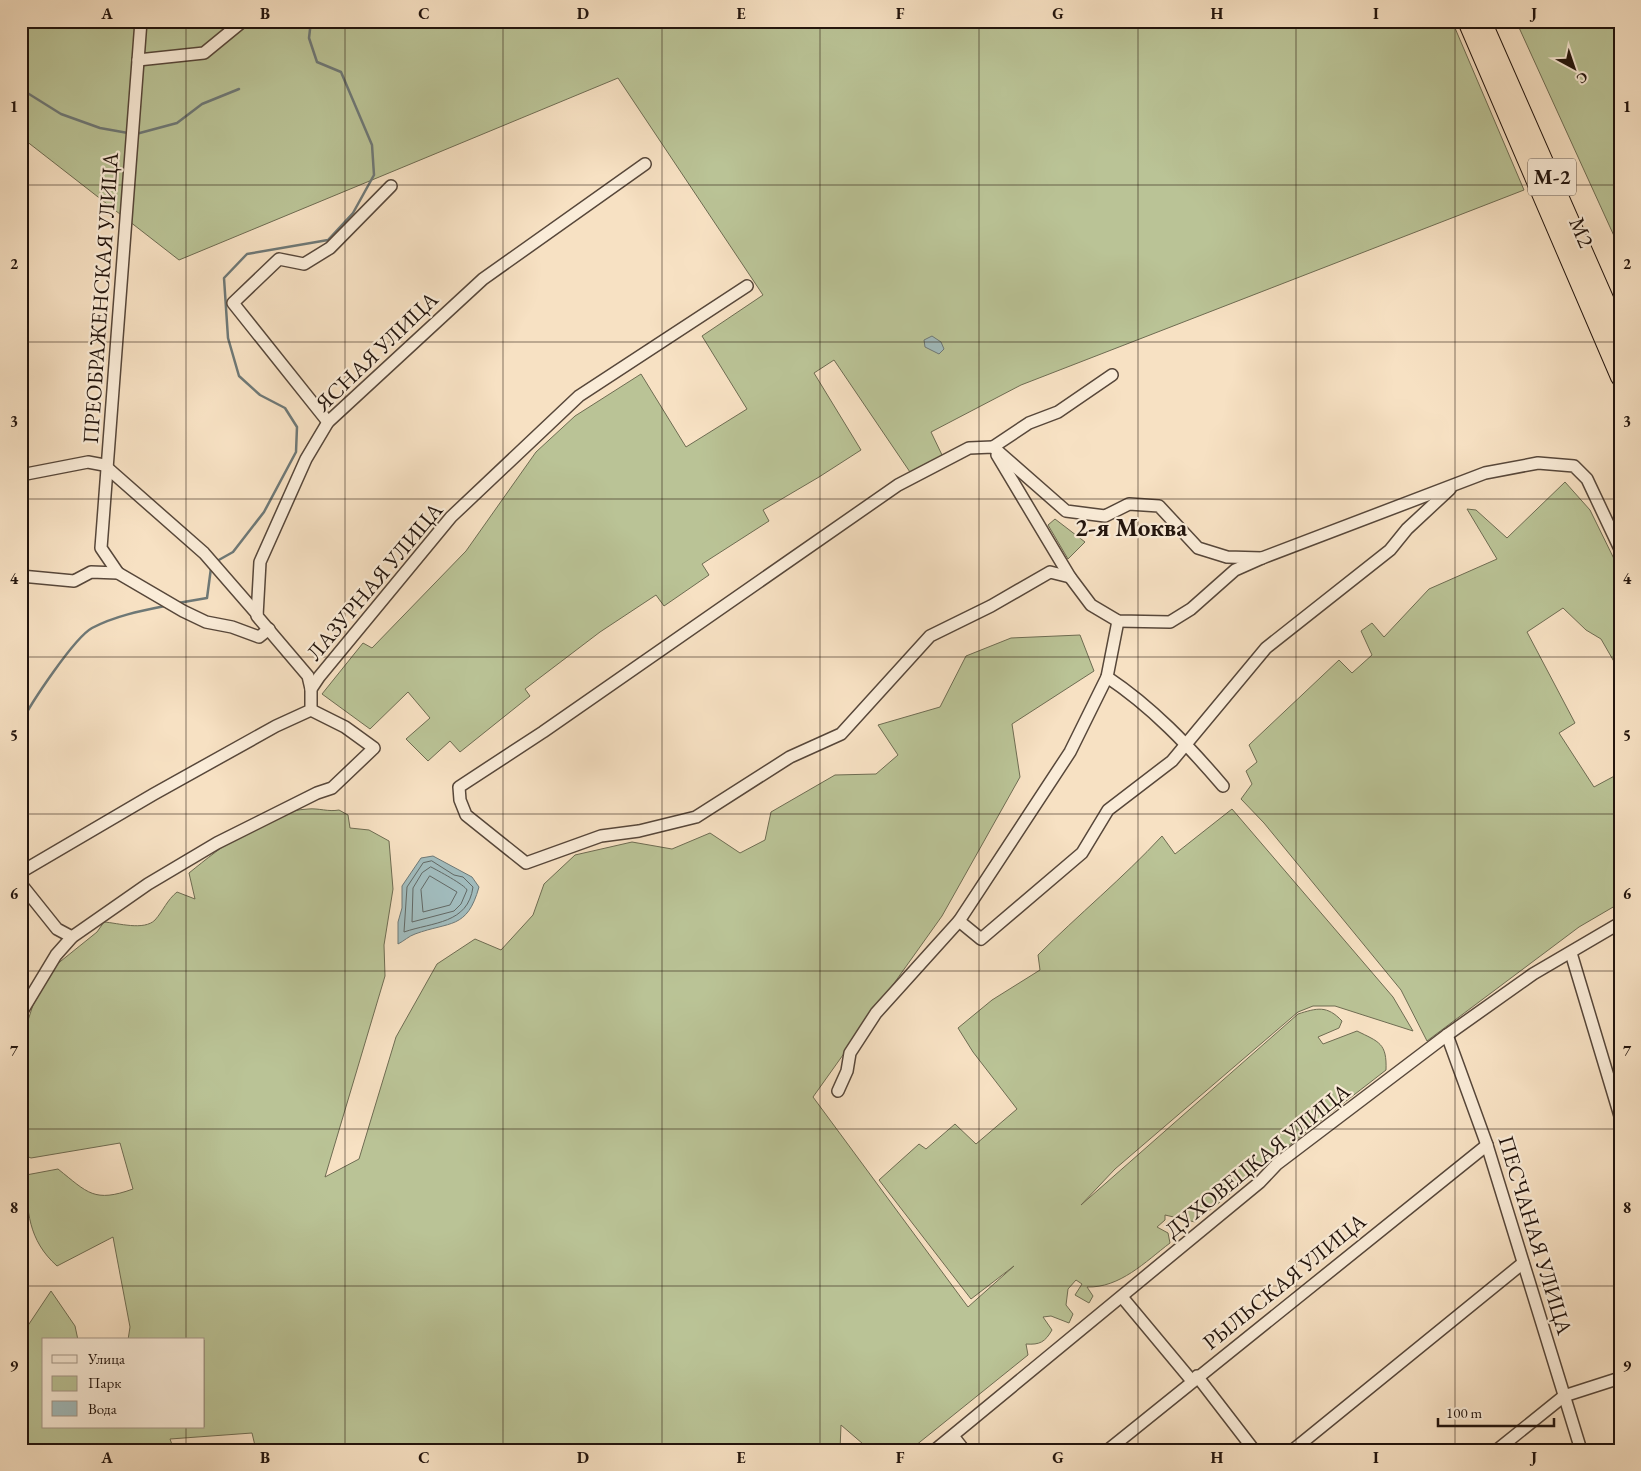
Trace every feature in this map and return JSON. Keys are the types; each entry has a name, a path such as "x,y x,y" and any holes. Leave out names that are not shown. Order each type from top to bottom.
{"highway":[{"name":"М2","path":"1467,21 1620,377"},
{"name":"М-2","path":"1482,21 1620,335"}],"street":[{"name":"ПРЕОБРАЖЕНСКАЯ УЛИЦА","path":"118,573 101,548 141,21"},
{"path":"138,60 204,53 243,21"},
{"name":"ЯСНАЯ УЛИЦА","path":"257,614 260,562 306,459 328,422 483,278 645,164"},
{"path":"328,422 233,303 279,259 304,264 330,248 391,186"},
{"name":"ЛАЗУРНАЯ УЛИЦА","path":"310,710 311,690 452,517 579,396 747,286"},
{"path":"1070,577 1050,572 992,606 930,636 841,734 790,757 742,790 696,817 639,831 601,836 526,863 466,815 460,800 460,787 898,485 969,448 993,447 1028,423 1058,412 1112,375"},
{"path":"993,447 1066,510 1105,516 1129,504 1158,506 1198,548 1227,558 1262,558"},
{"path":"993,447 1070,577 1091,605 1118,621 1170,622 1191,609 1235,570 1262,558 1485,474 1538,463 1574,466 1588,479 1620,549"},
{"path":"21,475 88,462 104,465 204,553 308,676 311,690"},
{"path":"959,921 981,939 1082,852 1108,810 1172,760 1266,648 1390,550 1408,529 1454,485"},
{"path":"21,576 74,581 92,572 118,573 183,611 206,622 232,627 259,637 269,629"},
{"path":"838,1091 848,1071 850,1053 876,1014 959,921 1070,752 1107,677 1118,621"},
{"path":"1107,677 1127,690 1187,743 1222,786"},
{"path":"21,872 248,741 310,710 345,727 374,748 332,788 217,843 148,884 72,937 56,955 21,1013"},
{"path":"21,884 57,929 72,937"},
{"name":"ДУХОВЕЦКАЯ УЛИЦА","path":"935,1450 1260,1182 1277,1164 1447,1034 1533,974 1620,923"},
{"path":"1571,953 1620,1116"},
{"name":"ПЕСЧАНАЯ УЛИЦА","path":"1447,1034 1487,1145 1581,1450"},
{"name":"РЫЛЬСКАЯ УЛИЦА","path":"1108,1450 1487,1145"},
{"path":"1293,1450 1523,1263"},
{"path":"1122,1297 1254,1450"},
{"path":"1497,1450 1564,1396 1620,1378"},
{"path":"953,1436 964,1450"}],"green space":[{"path":"21,21 1452,21 1524,190 1021,385 931,432 943,457 912,475 834,360 814,373 861,450 763,510 769,521 702,564 709,575 664,606 656,595 600,632 525,689 530,696 460,752 450,741 428,761 406,739 430,718 408,692 370,729 322,694 363,643 372,648 466,551 536,452 575,416 641,374 686,447 747,409 702,336 763,295 618,78 179,260 21,137"},
{"path":"1516,21 1620,21 1620,249"},
{"path":"1565,482 1590,510 1620,571 1620,672 1601,639 1586,630 1563,608 1527,632 1575,723 1559,733 1594,787 1620,773 1620,903 1579,927 1427,1041 1401,990 1264,823 1241,799 1252,784 1246,771 1257,762 1249,745 1339,660 1352,673 1372,655 1361,631 1372,623 1384,637 1429,589 1497,559 1467,509 1476,510 1507,538"},
{"path":"1055,519 1085,542 1068,559 1048,525"},
{"path":"1080,635 1094,671 1012,724 1020,777 942,916 813,1097 968,1307 1014,1266 971,1299 879,1180 919,1144 926,1149 955,1124 976,1144 1017,1109 973,1052 958,1028 992,1000 1040,970 1038,955 1132,867 1162,836 1175,854 1232,809 1393,997 1413,1031 1335,1006 1313,1006 1298,1012 1115,1169 1081,1205 1298,1014 1316,1009 1331,1012 1342,1021 1339,1028 1318,1037 1323,1044 1357,1031 1380,1044 1385,1054 1386,1070 1274,1157 1256,1165 1251,1177 1195,1222 1165,1215 1165,1220 1157,1227 1168,1233 1170,1243 1121,1279 1099,1286 1087,1287 1093,1296 1089,1303 1075,1295 1082,1284 1076,1280 1068,1289 1066,1305 1073,1314 1069,1323 1051,1316 1043,1317 1052,1330 1044,1340 1035,1344 1026,1344 1028,1355 910,1450 870,1450 841,1425 840,1450 256,1450 252,1433 170,1439 174,1450 21,1450 21,1336 51,1291 75,1326 78,1338 42,1338 42,1428 205,1428 205,1338 128,1338 130,1327 113,1237 57,1266 40,1246 31,1224 27,1201 26,1175 58,1169 85,1190 100,1195 120,1193 133,1189 120,1143 31,1158 21,1154 21,1042 33,1005 56,965 97,932 104,922 144,925 155,920 170,898 177,892 195,899 189,873 215,852 245,832 260,823 292,811 312,809 339,810 348,815 350,828 369,830 389,841 393,889 384,945 385,976 325,1177 359,1159 396,1037 437,964 475,939 501,950 533,915 544,884 575,855 632,842 672,849 710,833 740,853 765,840 771,812 835,775 876,774 898,755 878,725 940,707 966,656 1011,638"}],"water":[{"path":"932,336 941,342 944,349 939,354 925,347 924,340"},
{"path":"433,856 472,877 479,887 474,901 469,911 456,922 415,934 398,944 398,922 402,908 402,886 421,858"}],"waterway":[{"path":"217,561 233,552 264,512 296,452 297,427 285,408 260,395 239,376 228,338 224,278 247,254 328,240 353,213 374,175 372,145 341,72 317,62 309,38 311,21"},
{"path":"21,89 61,114 100,128 128,133"},
{"path":"136,134 177,123 202,104 239,89"},
{"path":"178,603 207,598 211,568"},
{"path":"21,723 64,657 84,634 110,620 165,606"},
{"path":"21,783 26,806 27,823 25,839 21,845"}],"district":[{"name":"2-я Моква","path":"1131,527"}]}
